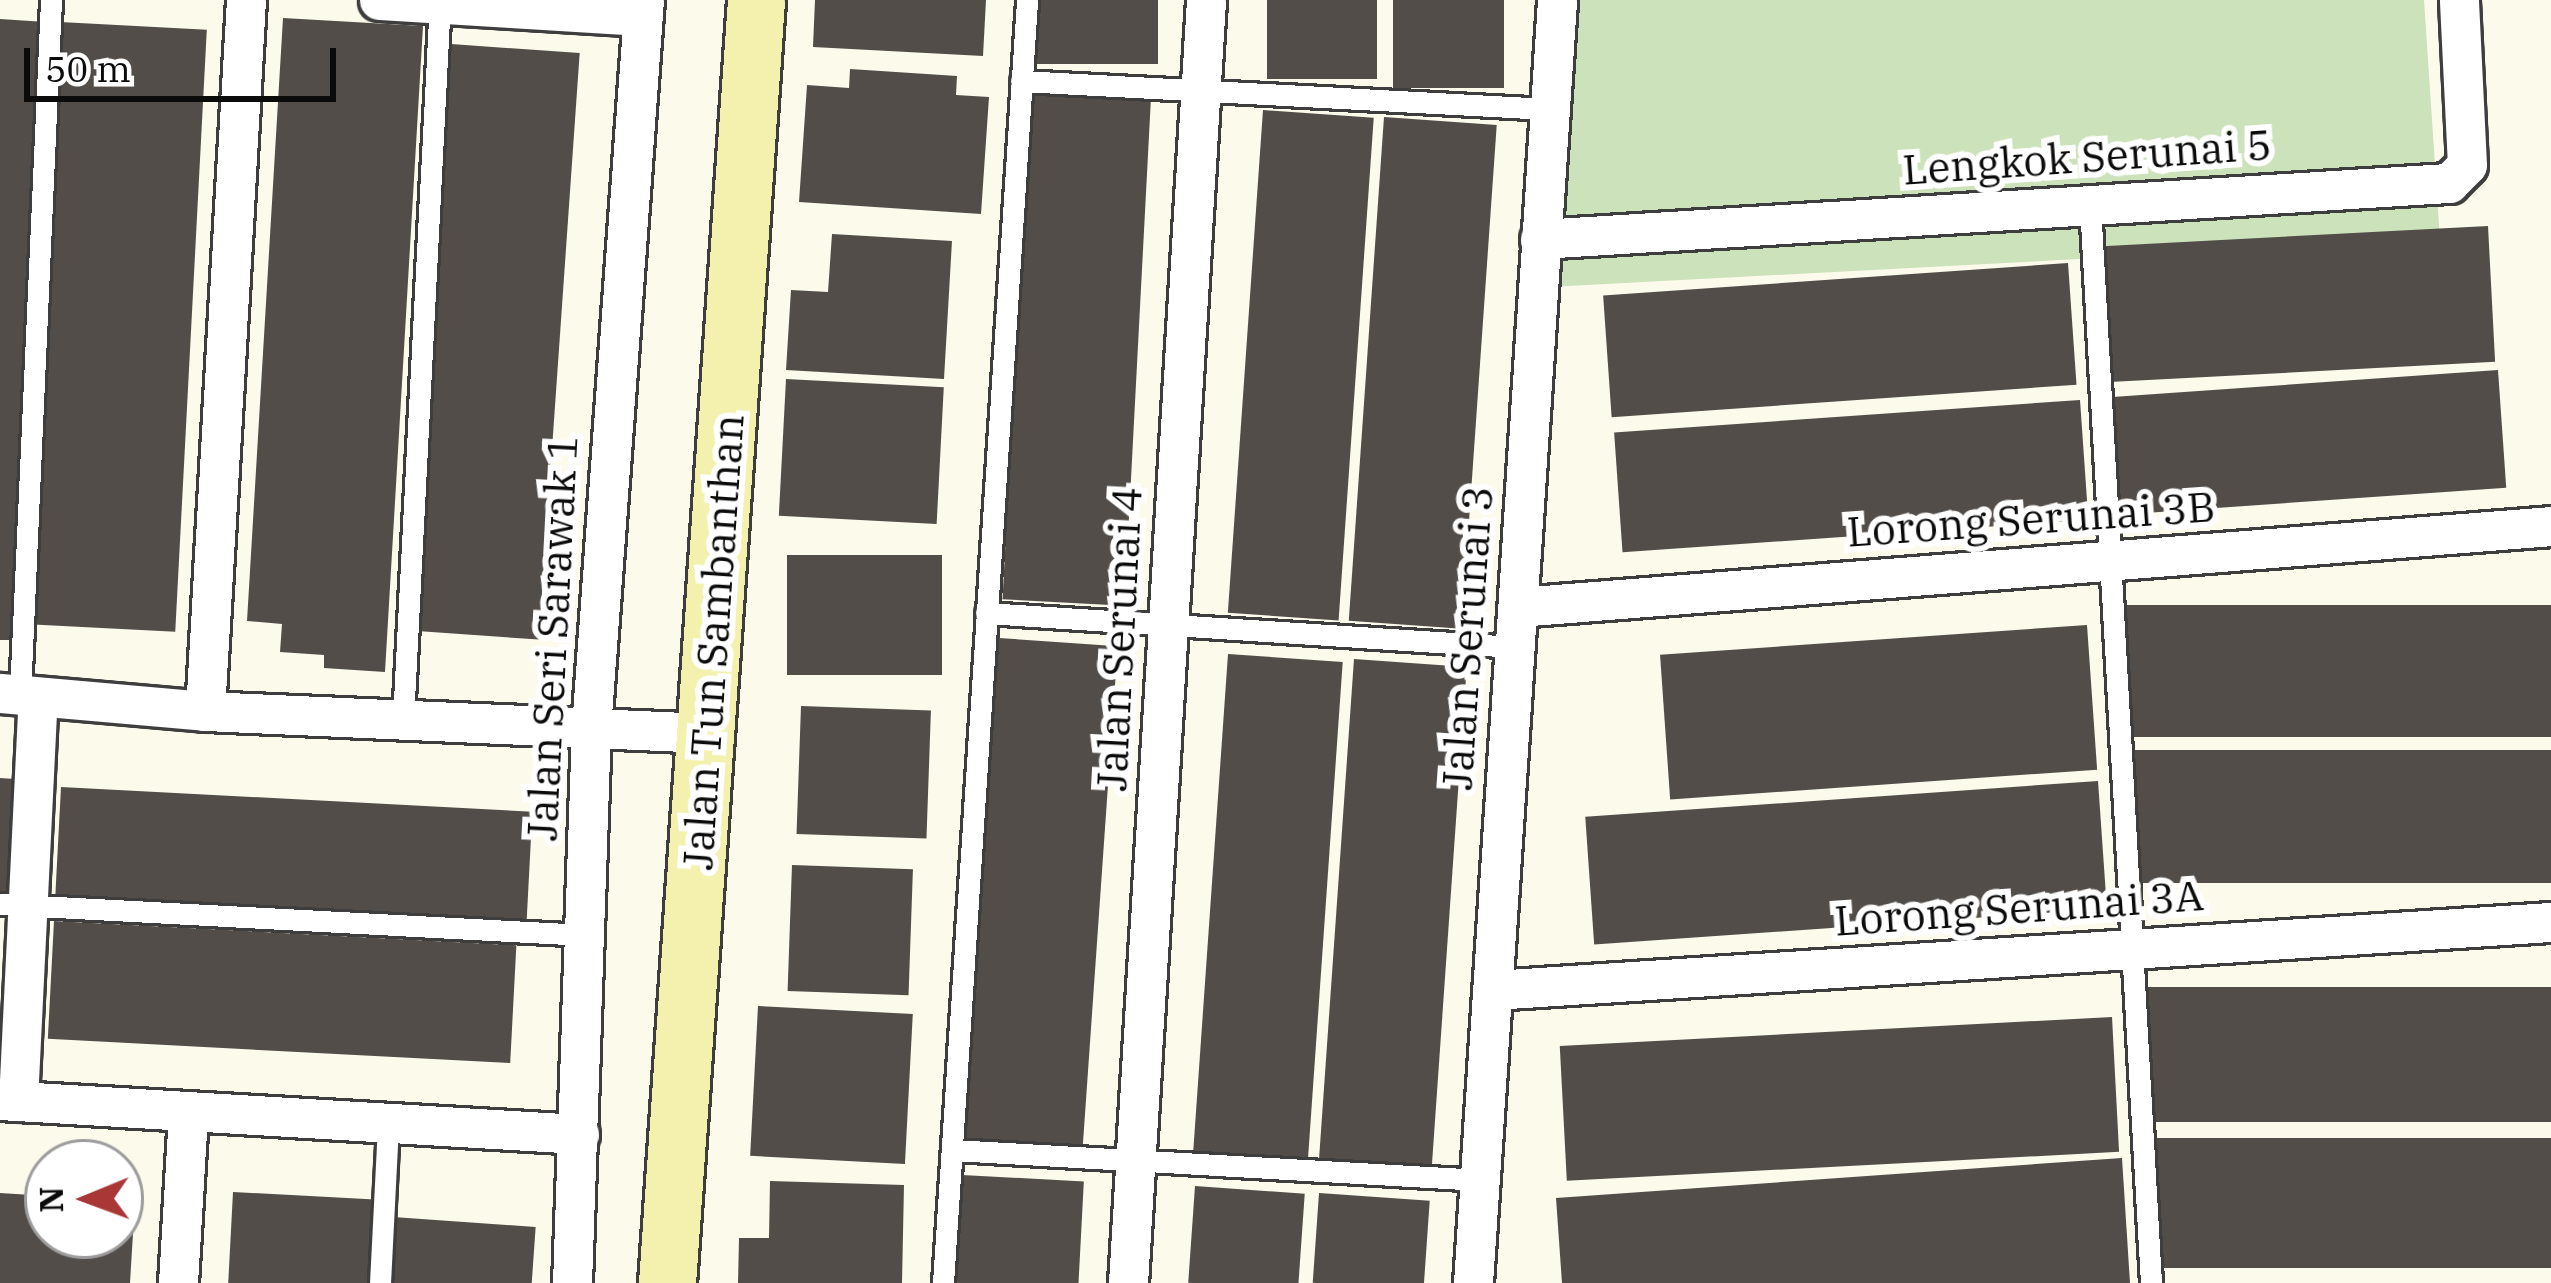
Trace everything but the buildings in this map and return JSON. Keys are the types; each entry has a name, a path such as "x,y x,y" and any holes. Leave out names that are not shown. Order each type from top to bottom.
{"street":[{"path":"205,711 246,0"},
{"path":"379,0 643,8"},
{"name":"Jalan Tun Sambanthan","path":"667,1283 756,0"},
{"name":"Jalan Serunai 4","path":"1128,1283 1206,0"},
{"name":"Jalan Serunai 3","path":"1474,1283 1557,0"},
{"name":"Lengkok Serunai 5","path":"1540,239 2449,183 2467,165 2459,0"},
{"name":"Jalan Seri Sarawak 1","path":"572,1283 591,728 643,8"},
{"name":"Lorong Serunai 3B","path":"1518,607 2551,526"},
{"path":"579,1134 9,1101 19,695 205,711 707,733"},
{"name":"Lorong Serunai 3A","path":"1493,990 2551,922"},
{"path":"178,1283 188,1114"}],"lane":[{"path":"19,695 51,0"},
{"path":"943,1283 1027,0"},
{"path":"403,720 440,2"},
{"path":"1021,81 1548,109"},
{"path":"2090,205 2151,1283"},
{"path":"986,613 1515,647"},
{"path":"14,904 585,934"},
{"path":"380,1283 388,1124"},
{"path":"953,1150 1481,1180"}],"green space":[{"path":"1572,0 2424,0 2440,240 1549,287"}]}
